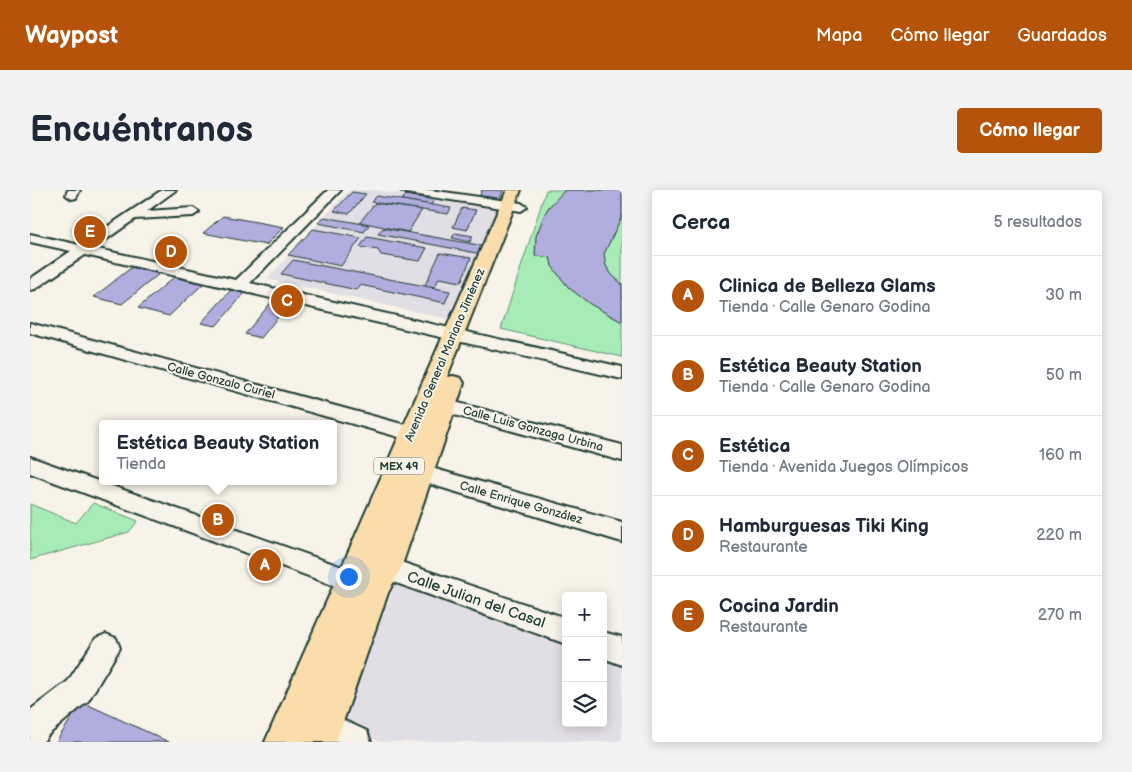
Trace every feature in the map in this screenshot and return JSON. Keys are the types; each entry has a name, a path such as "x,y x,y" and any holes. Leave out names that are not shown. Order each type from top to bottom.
{"main road":[{"name":"Avenida General Mariano Jiménez","path":"284,742 370,579 421,473 465,331 518,198"},
{"name":"Avenida General Mariano Jiménez","path":"320,734 370,579 412,434 465,331"}],"street":[{"path":"30,286 170,190"},
{"path":"243,281 335,190"},
{"path":"406,190 518,198"},
{"path":"131,216 193,212"},
{"path":"30,229 88,246 465,331 622,360"},
{"path":"30,238 88,246"},
{"name":"Calle Gonzalo Curiel","path":"30,328 412,434"},
{"path":"465,331 622,373"},
{"name":"Calle Luis Gonzaga Urbina","path":"443,405 622,453"},
{"name":"Calle Julian del Casal","path":"30,465 370,579 562,631"},
{"name":"Calle Enrique González","path":"421,473 622,532"},
{"path":"607,646 622,651"},
{"path":"32,726 78,691 106,648"},
{"path":"320,734 356,742"}],"shaded area":[{"path":"349,190 376,190 500,210 452,320 267,279"},
{"path":"396,582 562,638 562,727 607,727 607,653 622,658 622,742 380,742 341,724"}],"green space":[{"path":"546,190 622,190 622,357 501,329"},
{"path":"93,503 138,521 129,532 30,560 30,504 76,523"}],"building":[{"path":"482,190 503,190 500,200 479,197"},
{"path":"565,190 622,190 622,216 604,254 606,266 622,284 622,322 590,304 569,288 552,266 550,257 535,256 536,236 544,216 548,208"},
{"path":"352,192 366,194 349,214 334,211"},
{"path":"406,195 434,200 431,205 402,200"},
{"path":"377,196 451,208 448,214 371,202"},
{"path":"375,203 422,210 408,232 360,222"},
{"path":"462,208 476,210 467,230 453,227"},
{"path":"223,216 284,227 266,245 203,233"},
{"path":"324,217 369,225 364,232 318,223"},
{"path":"383,228 484,246 481,254 378,234"},
{"path":"313,229 361,238 341,266 288,255"},
{"path":"455,233 473,236 470,242 452,238"},
{"path":"367,237 427,248 420,261 381,255 378,250 360,247"},
{"path":"440,253 471,258 461,282 439,278 435,287 425,285"},
{"path":"293,260 450,291 445,303 360,285 357,290 281,274"},
{"path":"132,267 159,274 122,304 94,297"},
{"path":"174,277 203,284 169,316 138,308"},
{"path":"231,290 245,293 216,326 201,323"},
{"path":"274,299 289,303 261,338 245,334"},
{"path":"82,702 169,742 56,742"}],"place":[{"name":"Cocina Jardin","path":"90,232"},
{"name":"Hamburguesas Tiki King","path":"171,252"},
{"name":"Estética","path":"287,301"},
{"name":"Estética Beauty Station","path":"218,520"},
{"name":"Clinica de Belleza Glams","path":"265,565"}]}
